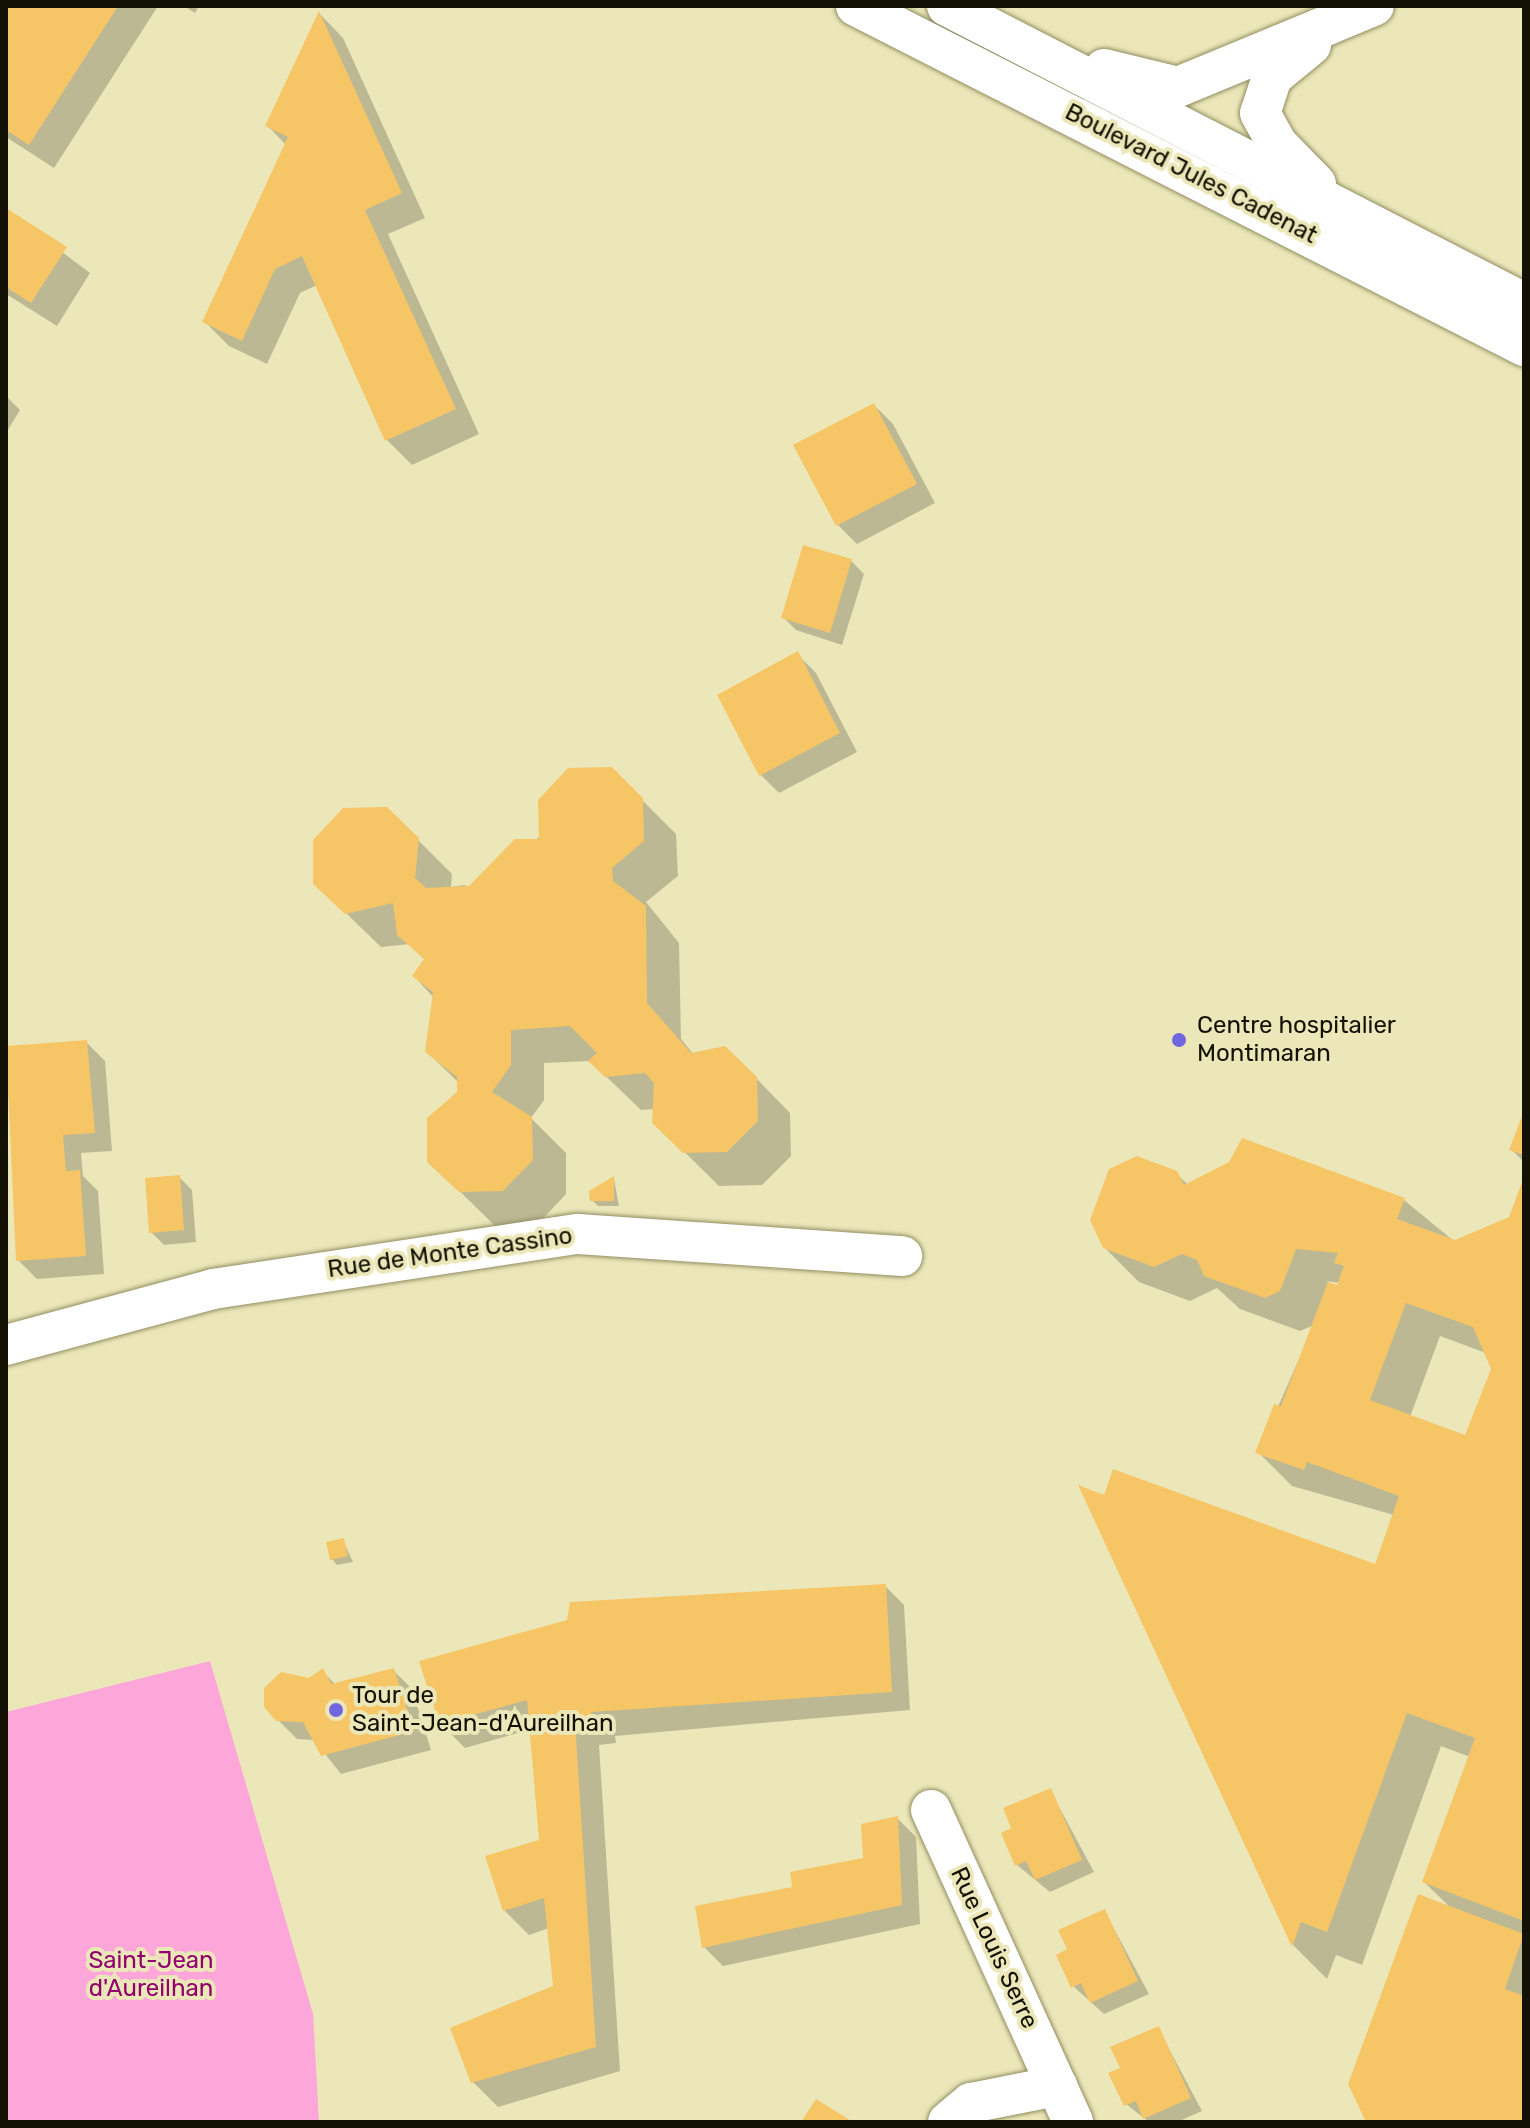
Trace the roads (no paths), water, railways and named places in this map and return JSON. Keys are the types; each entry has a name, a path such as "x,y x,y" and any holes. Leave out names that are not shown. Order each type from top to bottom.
{"street":[{"name":"Boulevard Jules Cadenat","path":"856,6 1524,346"},
{"name":"Boulevard Jules Cadenat","path":"947,6 1524,303"},
{"path":"1046,56 1178,87 1326,32 1374,6"},
{"path":"1326,32 1272,77 1260,113 1277,144 1341,210"},
{"name":"Rue de Monte Cassino","path":"6,1345 213,1289 578,1234 902,1256"},
{"name":"Rue Louis Serre","path":"931,1810 1073,2122"},
{"path":"948,2122 971,2103 1057,2086"}],"place":[{"name":"Centre hospitalier Montimaran","path":"1179,1040"},
{"name":"Tour de Saint-Jean-d'Aureilhan","path":"336,1710"}],"park label":[{"name":"Saint-Jean d'Aureilhan","path":"151,1975"}]}
